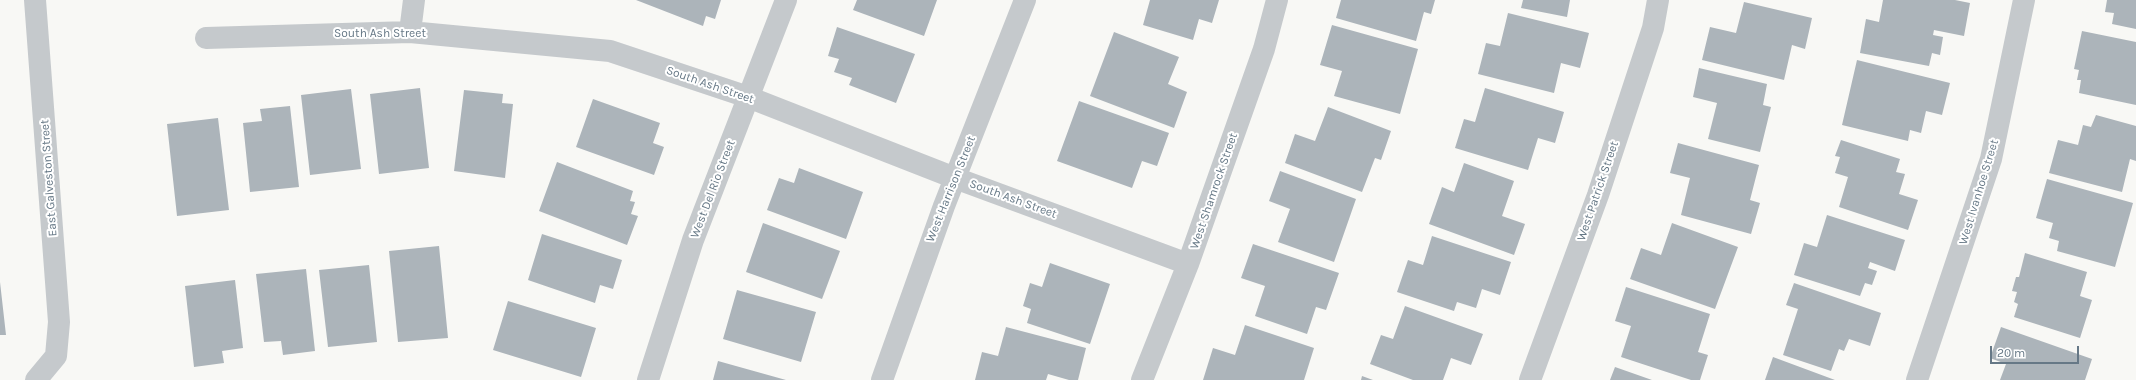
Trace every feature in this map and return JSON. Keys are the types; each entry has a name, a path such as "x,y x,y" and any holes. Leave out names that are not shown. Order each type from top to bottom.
{"street":[{"name":"East Galveston Street","path":"35,0 59,322 56,356 36,380"},
{"path":"410,32 414,0"},
{"name":"West Del Rio Street","path":"648,380 694,240 786,0"},
{"name":"West Harrison Street","path":"882,380 955,178 1025,0"},
{"name":"West Shamrock Street","path":"1142,380 1188,264 1264,48 1277,0"},
{"name":"West Patrick Street","path":"1530,380 1598,195 1653,28 1658,0"},
{"name":"West Ivanhoe Street","path":"1917,380 1991,159 2024,0"},
{"name":"South Ash Street","path":"206,38 410,32 610,51 748,97 955,178 1188,264"}],"building":[{"path":"636,0 721,0 715,19 706,16 703,26"},
{"path":"857,0 937,0 924,36 853,10"},
{"path":"1150,0 1219,0 1212,23 1199,19 1193,40 1143,25"},
{"path":"1341,0 1435,0 1431,14 1424,12 1416,41 1336,18"},
{"path":"1523,0 1570,0 1567,17 1521,8"},
{"path":"1883,0 1955,0 1970,3 1964,36 1934,30 1933,35 1943,37 1940,55 1932,53 1929,66 1860,53 1866,19 1879,22"},
{"path":"2107,0 2136,0 2136,29 2112,24 2114,13 2105,12"},
{"path":"1744,2 1812,18 1805,49 1792,45 1784,80 1702,60 1710,27 1736,33"},
{"path":"1508,13 1589,33 1580,68 1561,63 1554,93 1478,74 1486,43 1500,46"},
{"path":"1332,25 1418,49 1400,114 1334,96 1342,71 1320,65"},
{"path":"837,27 915,54 896,103 849,85 852,78 834,72 839,59 828,56"},
{"path":"2082,31 2136,42 2136,105 2079,93 2081,80 2077,80 2079,70 2074,69"},
{"path":"1114,32 1179,57 1168,84 1187,92 1174,128 1090,96"},
{"path":"1857,60 1950,83 1942,115 1926,111 1921,133 1910,130 1908,141 1842,125"},
{"path":"1699,68 1767,84 1763,105 1771,107 1760,152 1708,139 1717,103 1693,97"},
{"path":"420,88 429,168 379,174 370,94"},
{"path":"1485,88 1564,112 1555,143 1538,138 1528,170 1455,148 1464,119 1475,122"},
{"path":"351,89 361,169 310,175 301,95"},
{"path":"464,90 503,94 502,103 513,104 505,178 454,171"},
{"path":"593,99 660,123 653,143 664,147 654,175 576,147"},
{"path":"1079,101 1169,133 1157,166 1142,161 1132,188 1057,161"},
{"path":"290,106 299,187 250,192 243,123 262,121 260,109"},
{"path":"1328,107 1391,131 1381,160 1375,158 1362,192 1285,163 1295,134 1315,141"},
{"path":"2096,115 2136,126 2136,161 2130,159 2122,192 2049,173 2058,140 2078,145 2083,125 2091,127"},
{"path":"218,118 229,210 177,216 167,124"},
{"path":"1841,140 1900,159 1896,172 1905,174 1899,194 1918,200 1908,230 1839,207 1848,177 1835,173 1840,157 1835,156"},
{"path":"1678,143 1759,165 1750,200 1760,203 1751,234 1681,215 1690,178 1670,173"},
{"path":"557,162 633,191 630,201 635,202 631,214 638,216 627,245 539,211"},
{"path":"1464,163 1514,181 1502,216 1525,224 1514,255 1429,224 1442,187 1454,192"},
{"path":"799,168 863,192 846,239 767,210 779,178 794,183"},
{"path":"1280,171 1356,199 1334,262 1278,242 1290,209 1269,201"},
{"path":"2047,179 2133,203 2115,267 2057,251 2059,241 2049,238 2053,223 2036,218"},
{"path":"1827,215 1905,240 1895,271 1870,262 1868,268 1877,271 1872,285 1865,283 1860,296 1794,275 1804,243 1817,247"},
{"path":"763,223 840,251 822,299 746,272"},
{"path":"1672,223 1738,247 1715,309 1630,279 1641,248 1661,255"},
{"path":"542,234 622,260 613,289 600,285 595,303 528,280"},
{"path":"1432,236 1511,262 1500,295 1482,289 1476,308 1457,302 1454,311 1397,292 1408,260 1423,265"},
{"path":"1253,244 1339,273 1326,310 1316,307 1307,334 1255,316 1265,286 1241,278"},
{"path":"439,246 448,338 398,342 389,251"},
{"path":"2025,253 2087,272 2080,296 2092,300 2080,338 2014,317 2018,304 2014,302 2017,292 2012,291 2016,277 2019,277"},
{"path":"1050,263 1110,284 1090,344 1027,323 1031,309 1023,306 1030,283 1042,287"},
{"path":"369,265 377,342 328,347 319,270"},
{"path":"306,269 315,351 283,355 281,341 264,342 256,274"},
{"path":"235,280 243,348 222,351 224,363 194,367 185,286"},
{"path":"0,282 6,335 0,335"},
{"path":"1794,283 1881,313 1870,346 1849,339 1844,351 1839,349 1831,371 1783,355 1798,309 1786,305"},
{"path":"1626,287 1710,314 1698,352 1708,355 1700,380 1691,380 1621,357 1631,326 1615,321"},
{"path":"737,290 816,312 801,362 723,339"},
{"path":"508,301 596,328 581,377 493,350"},
{"path":"1405,306 1483,334 1471,365 1451,358 1443,380 1413,380 1370,364 1381,335 1393,339"},
{"path":"1245,325 1314,348 1304,380 1203,380 1213,348 1235,355"},
{"path":"1006,327 1086,348 1078,380 1069,380 1048,374 1046,380 975,380 982,352 998,356"},
{"path":"2001,327 2092,359 2085,380 2000,380 2006,364 1990,358"},
{"path":"1773,357 1835,380 1765,380"},
{"path":"718,361 786,380 713,380"},
{"path":"1615,367 1652,380 1610,380"},
{"path":"1362,376 1373,380 1361,380"}]}
